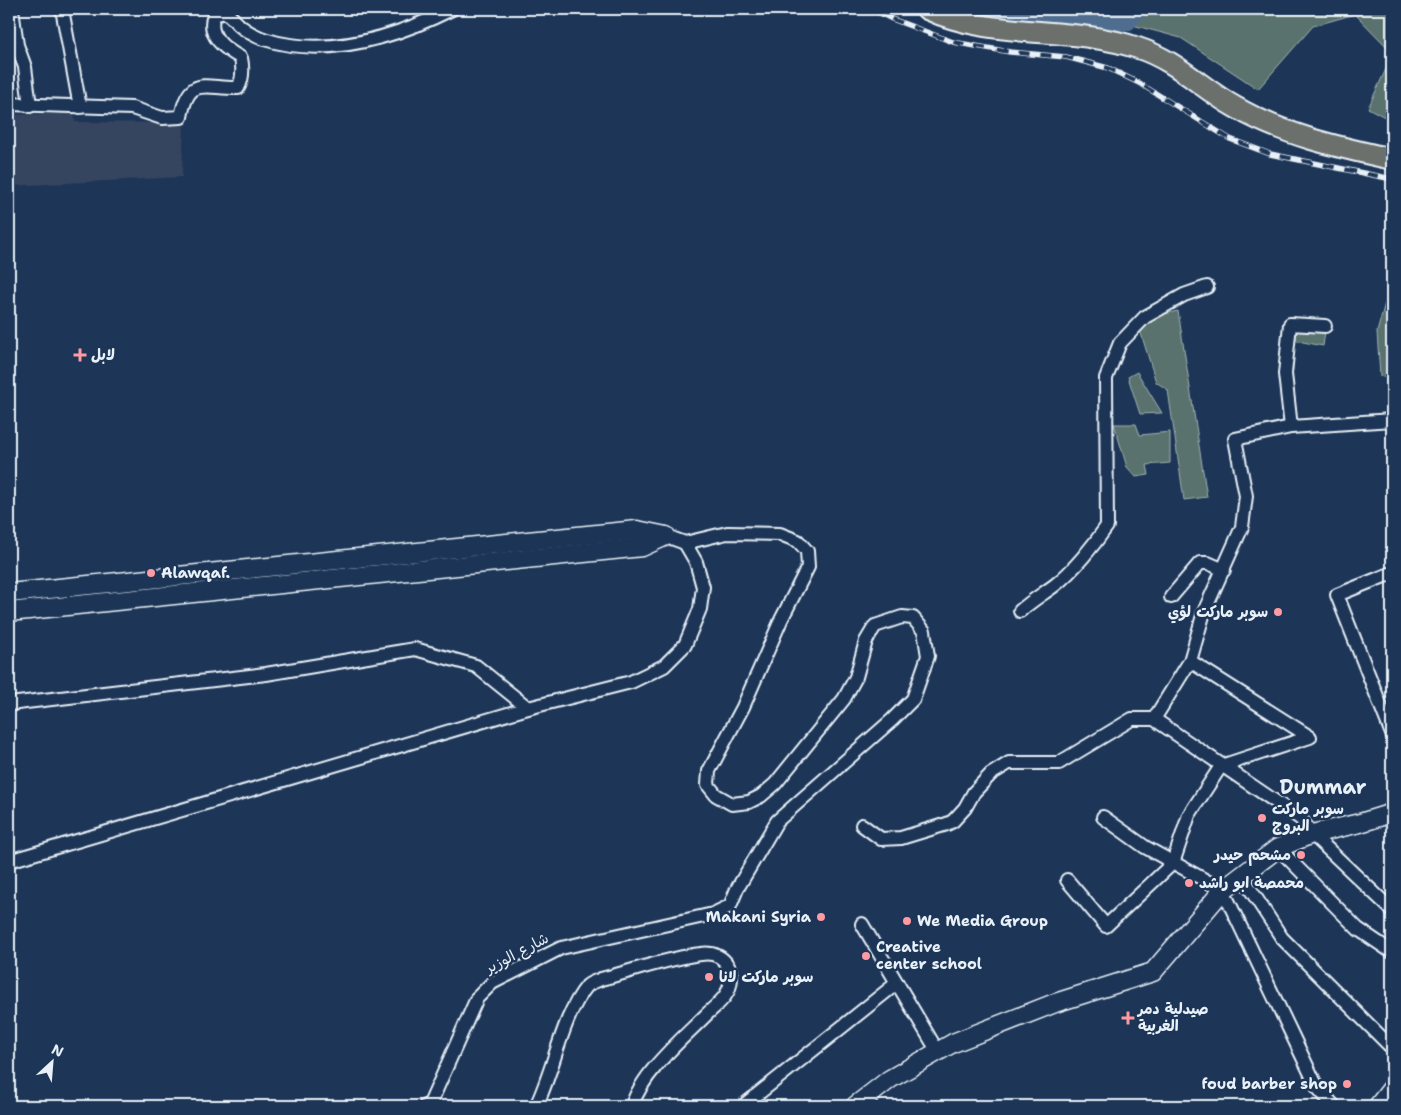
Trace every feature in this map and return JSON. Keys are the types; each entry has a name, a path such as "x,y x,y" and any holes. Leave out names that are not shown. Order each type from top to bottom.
{"main road":[{"path":"927,9 951,19 973,25 1091,38 1138,48 1171,62 1232,106 1280,130 1392,159"}],"street":[{"path":"12,9 17,45 25,67 30,106"},
{"path":"62,9 80,106"},
{"path":"9,104 132,108 162,118 181,117 186,97 192,89 200,85 238,88 243,68 241,58 226,49 212,29 214,15 219,13 224,12 232,16 238,25 264,39 324,46 362,42 392,35 452,9"},
{"path":"1020,611 1034,598 1056,585 1107,526 1106,378 1120,343 1145,317 1184,295 1207,287"},
{"path":"1291,427 1285,374 1290,324 1325,326"},
{"path":"1154,719 1190,661 1204,612 1242,527 1246,496 1235,439 1291,427 1392,420"},
{"path":"9,593 637,530 666,536 685,543 696,562 703,587 700,609 685,644 664,666 631,682 528,708 9,861"},
{"name":"شارع الوزير","path":"425,1106 430,1104 477,998 492,983 561,948 713,914 730,906 737,889 777,821 892,720 913,699 928,656 924,631 913,618 902,617 875,626 866,641 852,684 844,699 775,784 761,796 749,802 732,804 716,795 708,785 710,772 743,707 781,620 808,567 807,551 798,541 780,534 727,533 685,543"},
{"path":"9,612 642,547 666,536"},
{"path":"1172,597 1200,563 1205,562 1224,570"},
{"path":"1392,573 1337,596 1392,734"},
{"path":"9,704 266,674 415,649 476,666 528,708"},
{"path":"1067,880 1106,926 1173,863 1189,815 1221,766 1310,736 1190,661"},
{"path":"862,825 881,839 901,838 947,824 953,821 965,808 974,792 991,774 1009,763 1058,764 1132,719 1154,719 1301,819 1312,834 1392,910"},
{"path":"855,1106 890,1079 953,1043 1054,1003 1153,972 1223,890 1278,848 1312,834 1360,824 1392,814"},
{"path":"1103,817 1144,848 1223,890 1317,1087 1334,1106"},
{"path":"1278,848 1358,929 1392,952"},
{"path":"1242,875 1282,938 1392,1048"},
{"path":"862,924 938,1052"},
{"path":"536,1106 546,1086 568,1020 588,985 601,979 702,953 720,956 727,962 732,974 725,996 673,1048 637,1091 632,1106"},
{"path":"743,1106 897,983"},
{"path":"1378,1106 1392,1088"}],"shaded area":[{"path":"74,113 75,122 184,123 182,177 9,186 9,115"}],"green space":[{"path":"1073,9 1392,9 1392,52 1355,14 1313,26 1258,89 1181,38"},
{"path":"1392,56 1392,121 1368,108"},
{"path":"1385,303 1392,303 1392,380 1380,376 1377,332"},
{"path":"1178,311 1207,497 1184,500 1168,390 1156,382 1140,330 1159,315"},
{"path":"1297,330 1325,332 1323,346 1293,340"},
{"path":"1137,372 1162,413 1140,414 1128,377"},
{"path":"1114,424 1136,424 1140,435 1170,432 1170,463 1147,465 1149,475 1136,477 1127,467"}],"waterway":[{"path":"984,9 1028,18 1069,16 1126,20 1136,9"}],"railway":[{"path":"872,9 892,19 953,42 1010,52 1066,57 1108,68 1139,83 1230,139 1270,154 1392,179"}],"place":[{"name":"لابل","path":"80,355"},
{"name":"Alawqaf.","path":"151,573"},
{"name":"سوبر ماركت لؤي","path":"1278,612"},
{"name":"سوبر ماركت البروج","path":"1262,818"},
{"name":"مشحم حيدر","path":"1301,855"},
{"name":"محمصة ابو راشد","path":"1189,883"},
{"name":"Makani Syria","path":"821,917"},
{"name":"We Media Group","path":"907,921"},
{"name":"Creative center school","path":"866,956"},
{"name":"سوبر ماركت لانا","path":"709,977"},
{"name":"صيدلية دمر الغربية","path":"1128,1018"},
{"name":"foud barber shop","path":"1347,1084"}],"district":[{"name":"Dummar","path":"1323,787"}]}
